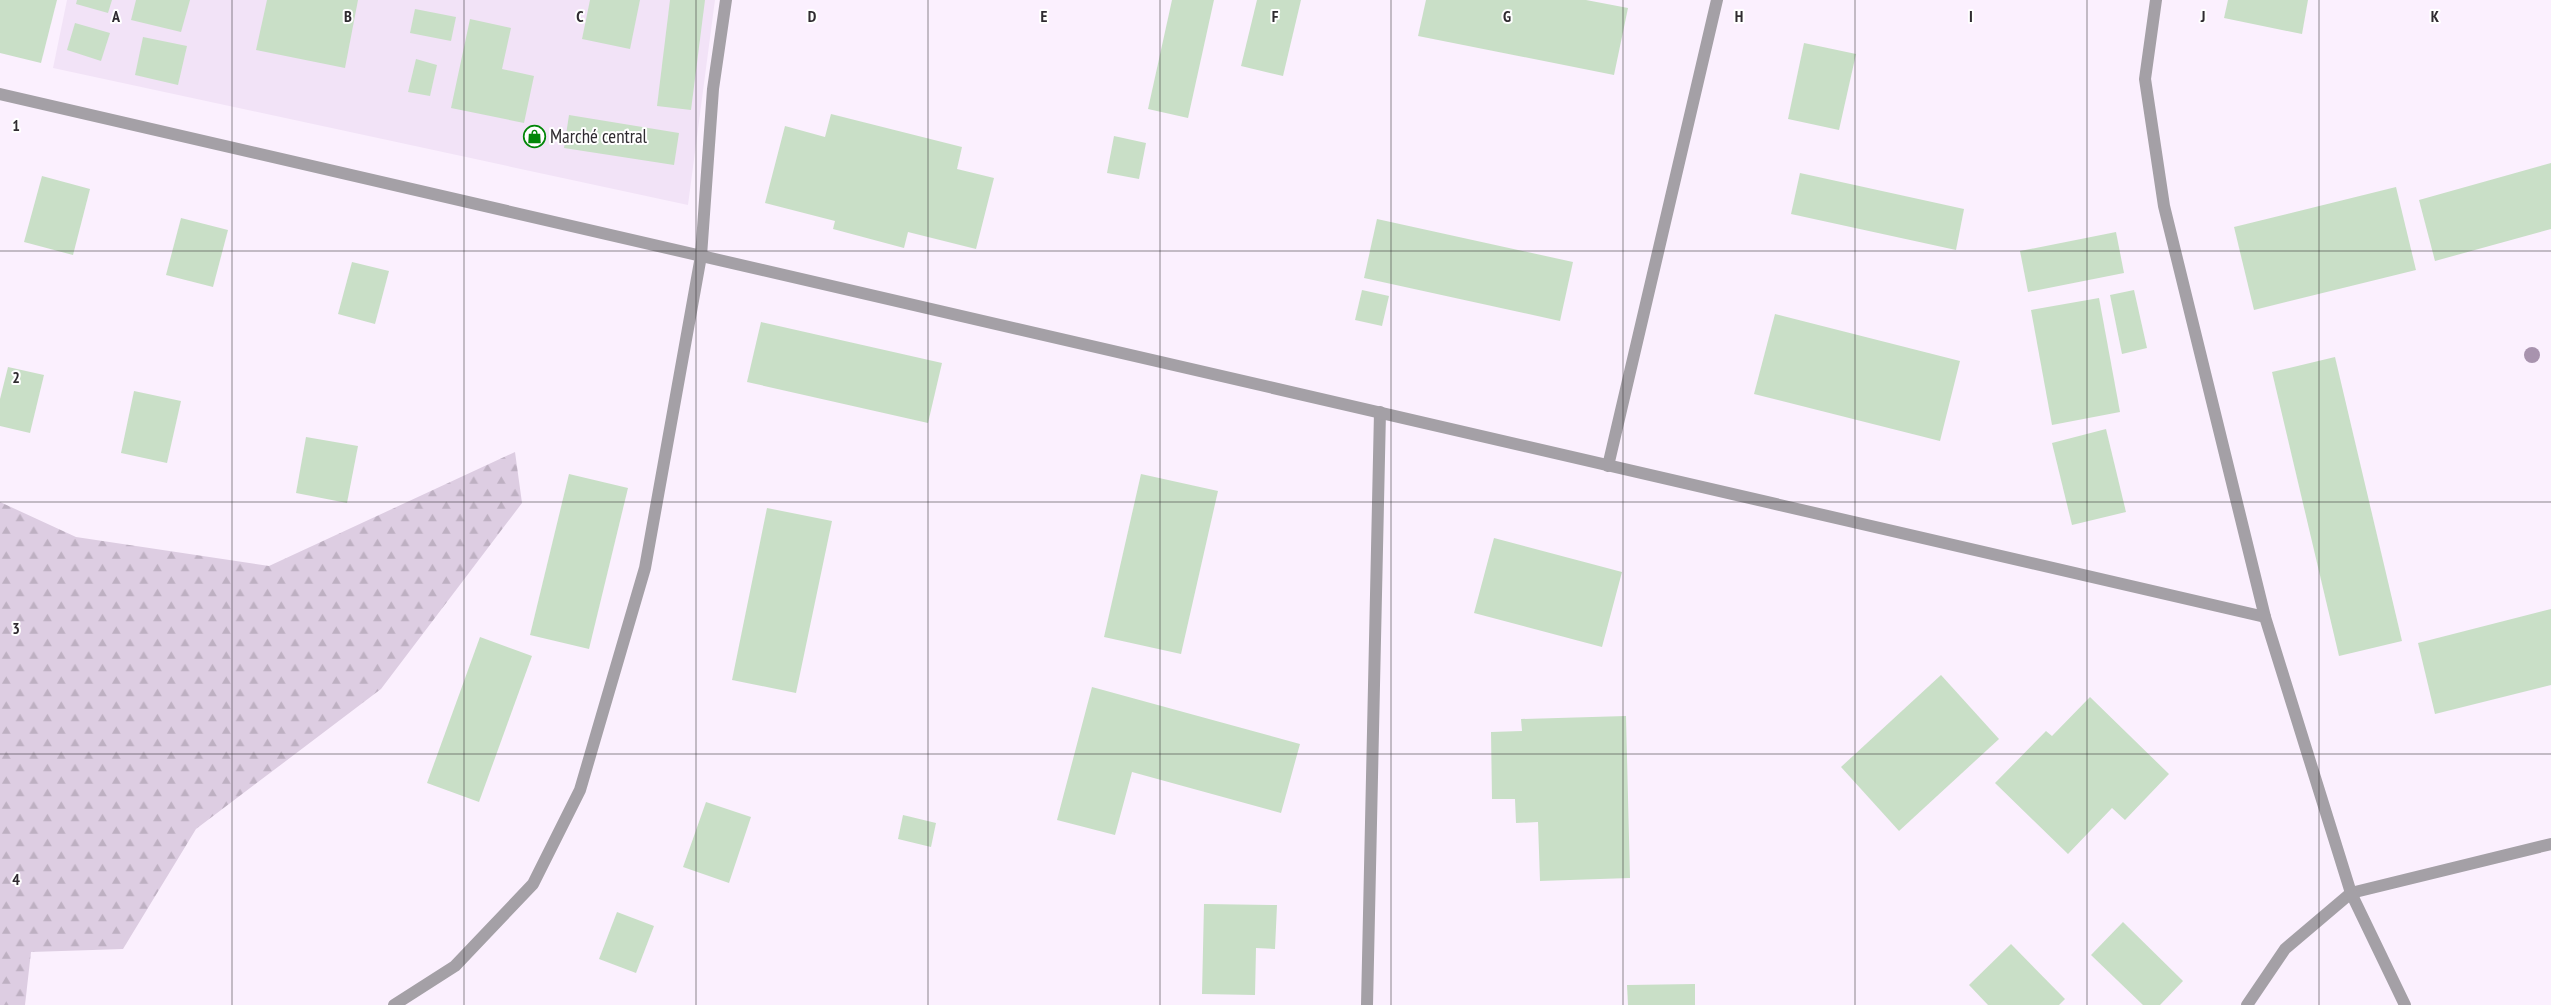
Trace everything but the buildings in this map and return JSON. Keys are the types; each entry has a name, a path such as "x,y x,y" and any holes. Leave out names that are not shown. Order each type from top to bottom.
{"street":[{"path":"394,1005 455,966 533,884 580,790 645,568 701,256 713,89 726,0"},
{"path":"1608,466 1718,0"},
{"path":"2156,0 2145,79 2164,206 2265,617 2351,893 2405,1005"},
{"path":"0,94 2265,617"},
{"path":"1367,1005 1380,412"},
{"path":"2247,1005 2285,949 2351,893 2551,844"}],"shaded area":[{"name":"Marché central","path":"67,0 715,0 688,205 53,68"}],"green space":[{"path":"515,452 522,503 381,689 196,829 123,949 31,952 25,1005 0,1005 0,502 76,537 269,566"}],"place":[{"name":"Marché central","path":"534,136"}]}
